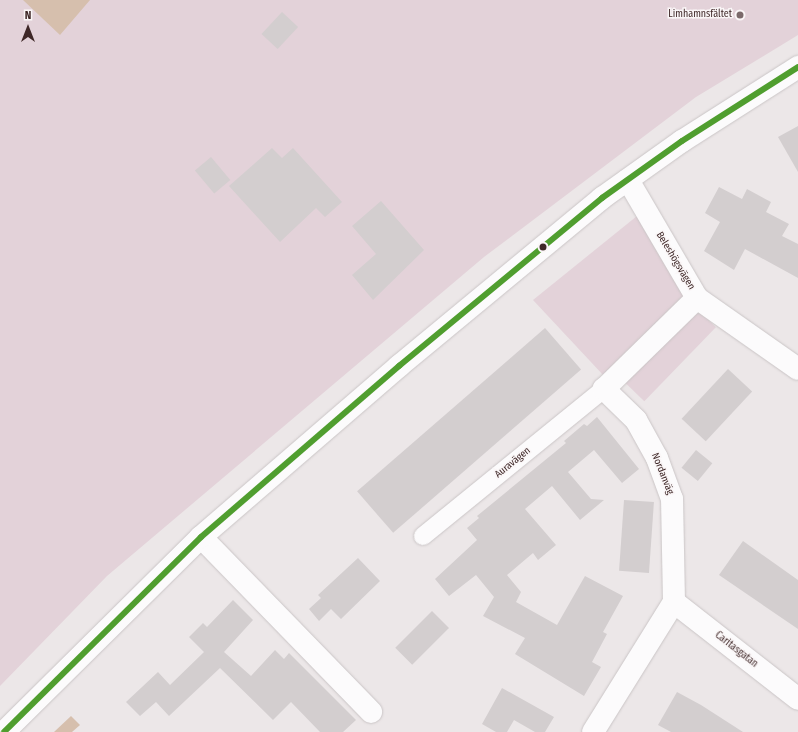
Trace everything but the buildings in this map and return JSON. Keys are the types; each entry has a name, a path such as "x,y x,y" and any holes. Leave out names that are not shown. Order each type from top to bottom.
{"street":[{"path":"4,732 201,537 399,366 628,180 798,67"},
{"name":"Beleshögsvägen","path":"628,180 697,298 798,369"},
{"path":"604,390 697,298"},
{"name":"Auravägen","path":"422,536 604,390"},
{"name":"Nordanväg","path":"604,390 636,420 657,458 672,499 674,602"},
{"path":"201,537 371,712"},
{"path":"593,732 674,602"},
{"name":"Caritasgatan","path":"674,602 798,699"}],"shaded area":[{"path":"0,0 798,0 798,35 696,97 484,257 107,576 0,686"},
{"path":"23,0 90,0 60,35"},
{"path":"637,216 685,297 604,376 533,300"},
{"path":"695,307 716,327 644,401 623,381"},
{"path":"71,716 80,725 72,732 54,732"}],"transit line":[{"path":"4,732 201,537 399,366 602,198 682,141 798,67"}],"place":[{"name":"Limhamnsfältet","path":"740,15"}]}
